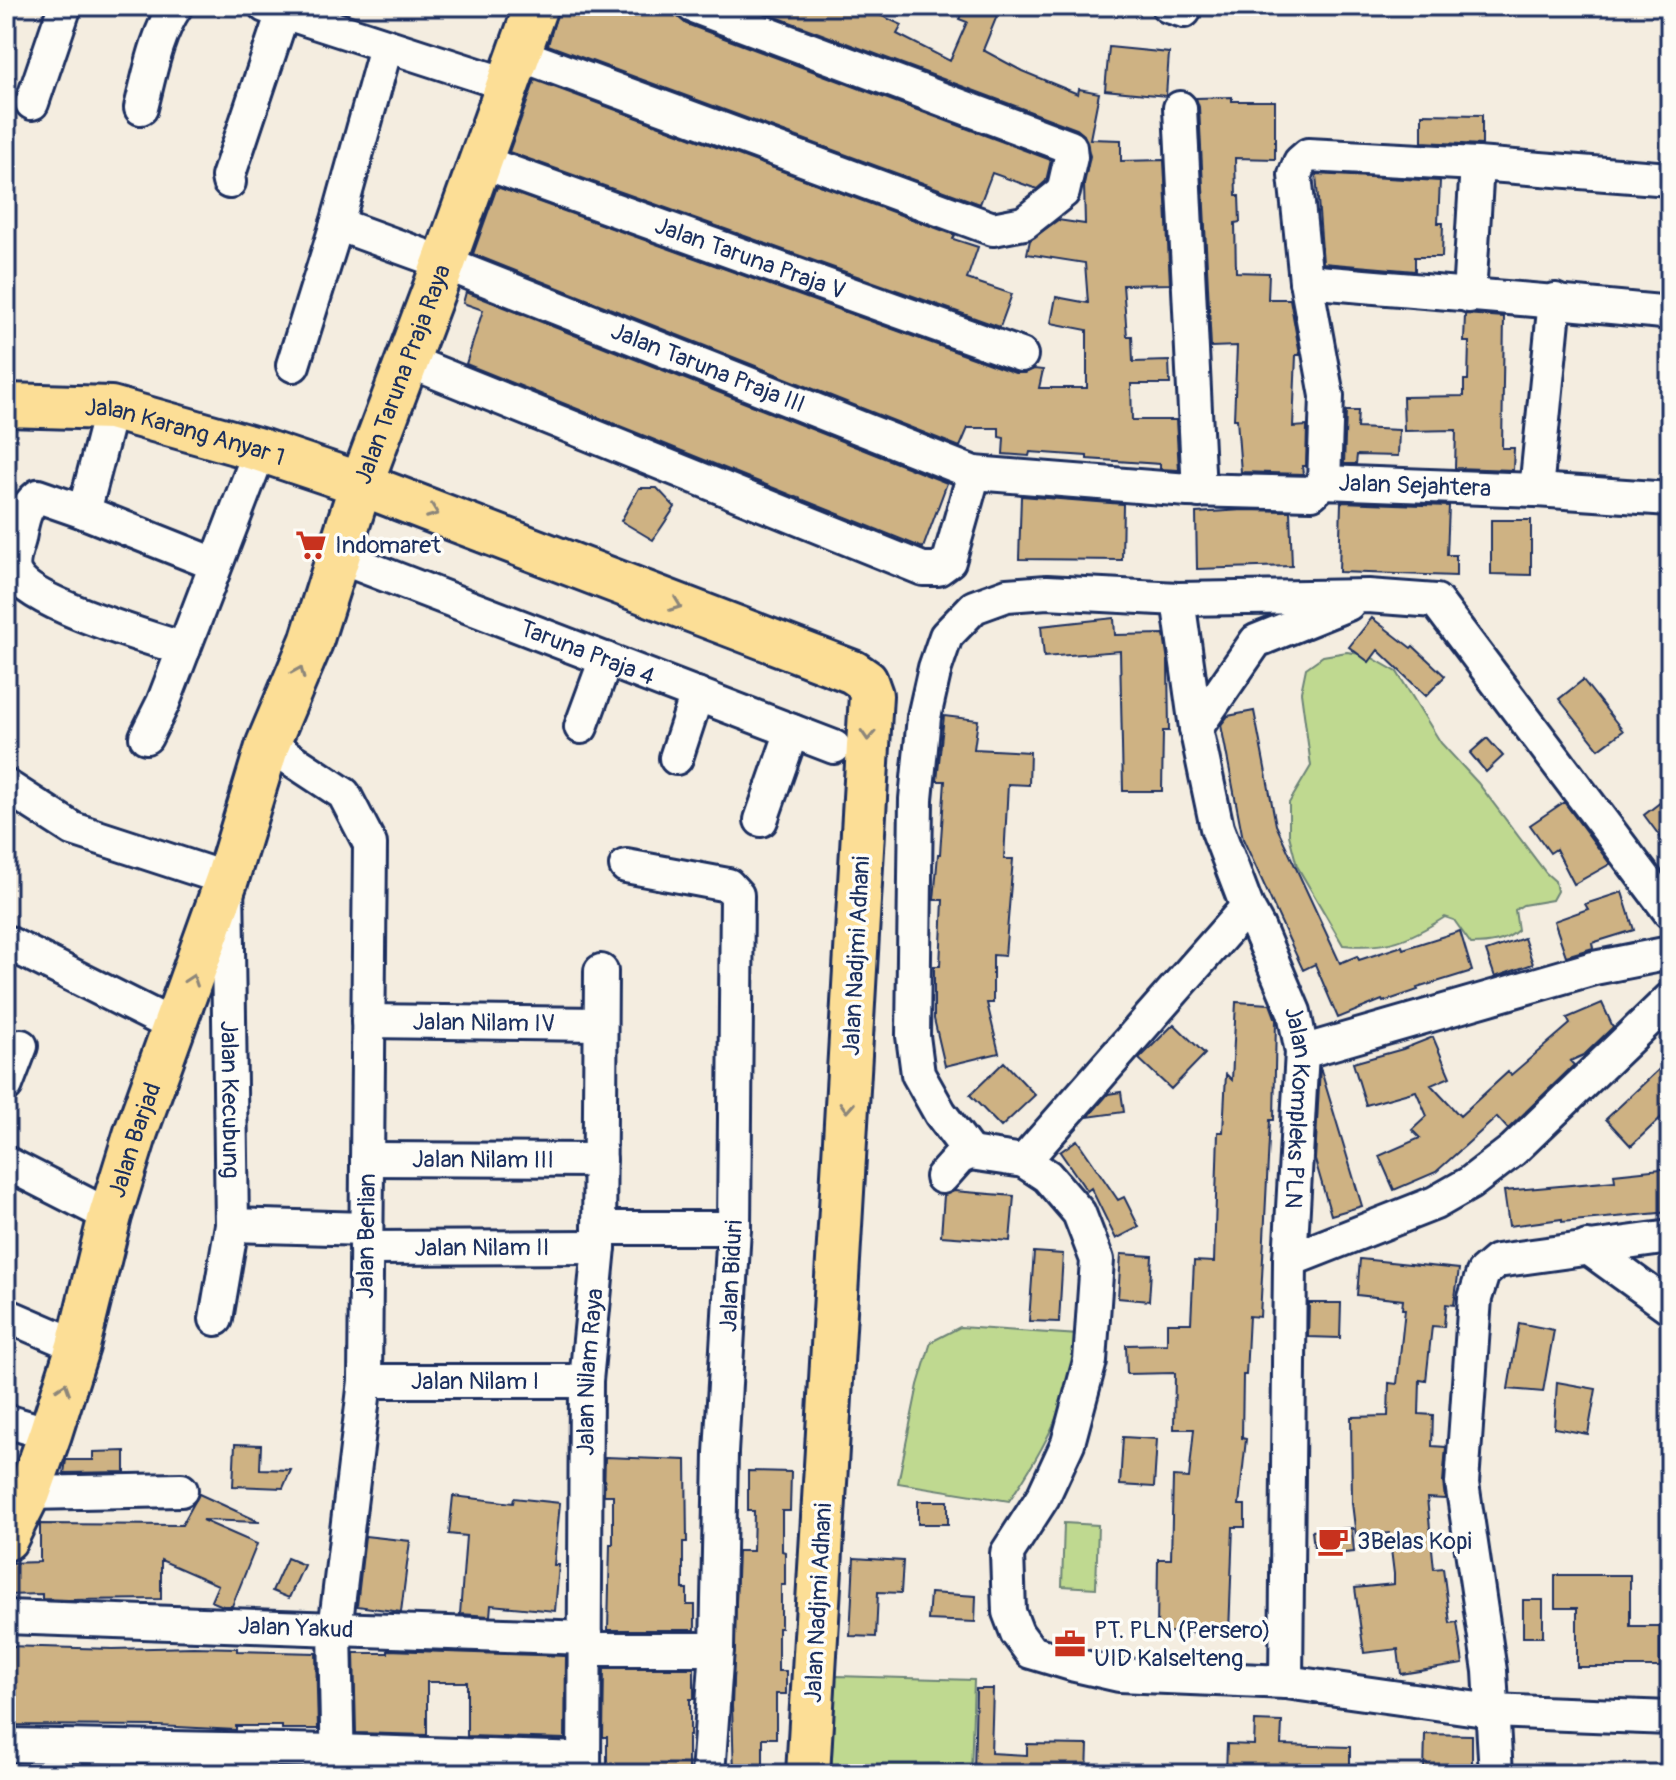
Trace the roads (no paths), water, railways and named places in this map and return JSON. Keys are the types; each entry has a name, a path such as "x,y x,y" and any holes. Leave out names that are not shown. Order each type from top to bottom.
{"main road":[{"name":"Jalan Taruna Praja Raya","path":"268,744 311,642 361,484 536,6"},
{"name":"Jalan Karang Anyar 1","path":"6,405 111,408 260,450 361,484"},
{"name":"Jalan Nadjmi Adhani","path":"361,484 853,672 866,681 871,695 808,1774"},
{"name":"Jalan Barjad","path":"6,1539 29,1493 50,1434 78,1346 110,1216 136,1132 227,879 268,744"}],"street":[{"path":"32,103 65,6"},
{"path":"141,108 157,46 167,19 176,6"},
{"path":"229,182 274,9 386,47 512,69 993,229 1024,223 1063,192 1071,157 1070,147 693,6"},
{"path":"293,365 337,224 386,47"},
{"path":"1180,108 1199,491"},
{"path":"1324,482 1327,396 1306,281 1295,175 1300,162 1308,155 1670,179"},
{"name":"Jalan Taruna Praja V","path":"479,161 1021,355"},
{"path":"1469,296 1477,164"},
{"name":"Jalan Taruna Praja III","path":"337,224 444,263 974,473"},
{"path":"1306,281 1469,296 1555,300 1670,313"},
{"path":"1536,490 1555,300"},
{"path":"408,361 923,569 938,569 949,561 974,473"},
{"path":"84,512 111,408"},
{"path":"146,737 184,649 260,450"},
{"name":"Jalan Sejahtera","path":"974,473 1199,491 1312,493 1324,482 1536,490 1670,499"},
{"path":"184,649 71,611 24,584 15,573 14,562 27,505 38,496 215,564"},
{"name":"Taruna Praja 4","path":"339,557 834,747"},
{"path":"970,1153 940,1113 918,1074 913,1036 916,799 924,717 946,636 974,607 1007,595 1047,592 1178,599 1368,596 1429,599 1440,604 1670,912"},
{"path":"1196,728 1256,641 1368,596"},
{"name":"Jalan Kompleks PLN","path":"1178,599 1196,728 1217,828 1247,907 1294,1012 1302,1052 1290,1260 1286,1682"},
{"path":"581,727 606,659"},
{"path":"676,758 697,694"},
{"path":"761,820 792,731"},
{"name":"Jalan Berlian","path":"268,744 344,794 370,844 365,1381 335,1630 337,1762"},
{"path":"6,786 73,829 227,879"},
{"name":"Jalan Biduri","path":"626,866 728,885 737,895 734,1228 721,1453 717,1649 708,1774"},
{"name":"Jalan Kecubung","path":"216,1319 232,1225 227,879"},
{"path":"1024,1161 1247,907"},
{"path":"6,942 176,1027"},
{"path":"1302,1052 1594,968 1670,953"},
{"name":"Jalan Nilam Raya","path":"584,1766 586,1381 599,1238 601,971"},
{"path":"1290,1260 1423,1208 1470,1183 1513,1150 1670,999"},
{"name":"Jalan Nilam IV","path":"368,1021 600,1024"},
{"path":"6,1085 21,1046"},
{"path":"942,1177 959,1158 970,1153 1024,1161 1047,1176 1079,1213 1097,1260 1090,1361 1068,1443 1043,1497 1007,1553 1009,1612 1017,1633 1031,1652 1119,1675 1286,1682 1492,1711 1670,1718"},
{"name":"Jalan Nilam III","path":"367,1159 600,1160"},
{"path":"6,1163 110,1216"},
{"name":"Jalan Nilam II","path":"232,1225 366,1238 599,1238 734,1228"},
{"path":"1496,1774 1490,1671 1462,1483 1471,1339 1479,1281 1497,1261 1670,1237"},
{"path":"1587,1247 1670,1307"},
{"path":"6,1315 78,1346"},
{"name":"Jalan Nilam I","path":"365,1381 586,1381"},
{"path":"6,1421 50,1434"},
{"path":"29,1493 181,1490"},
{"name":"Jalan Yakud","path":"6,1617 717,1649"},
{"path":"6,1745 337,1762 584,1766"}],"place":[{"name":"Indomaret","path":"311,545"},
{"name":"3Belas Kopi","path":"1333,1541"},
{"name":"PT. PLN (Persero) UID Kalselteng","path":"1070,1644"}]}
